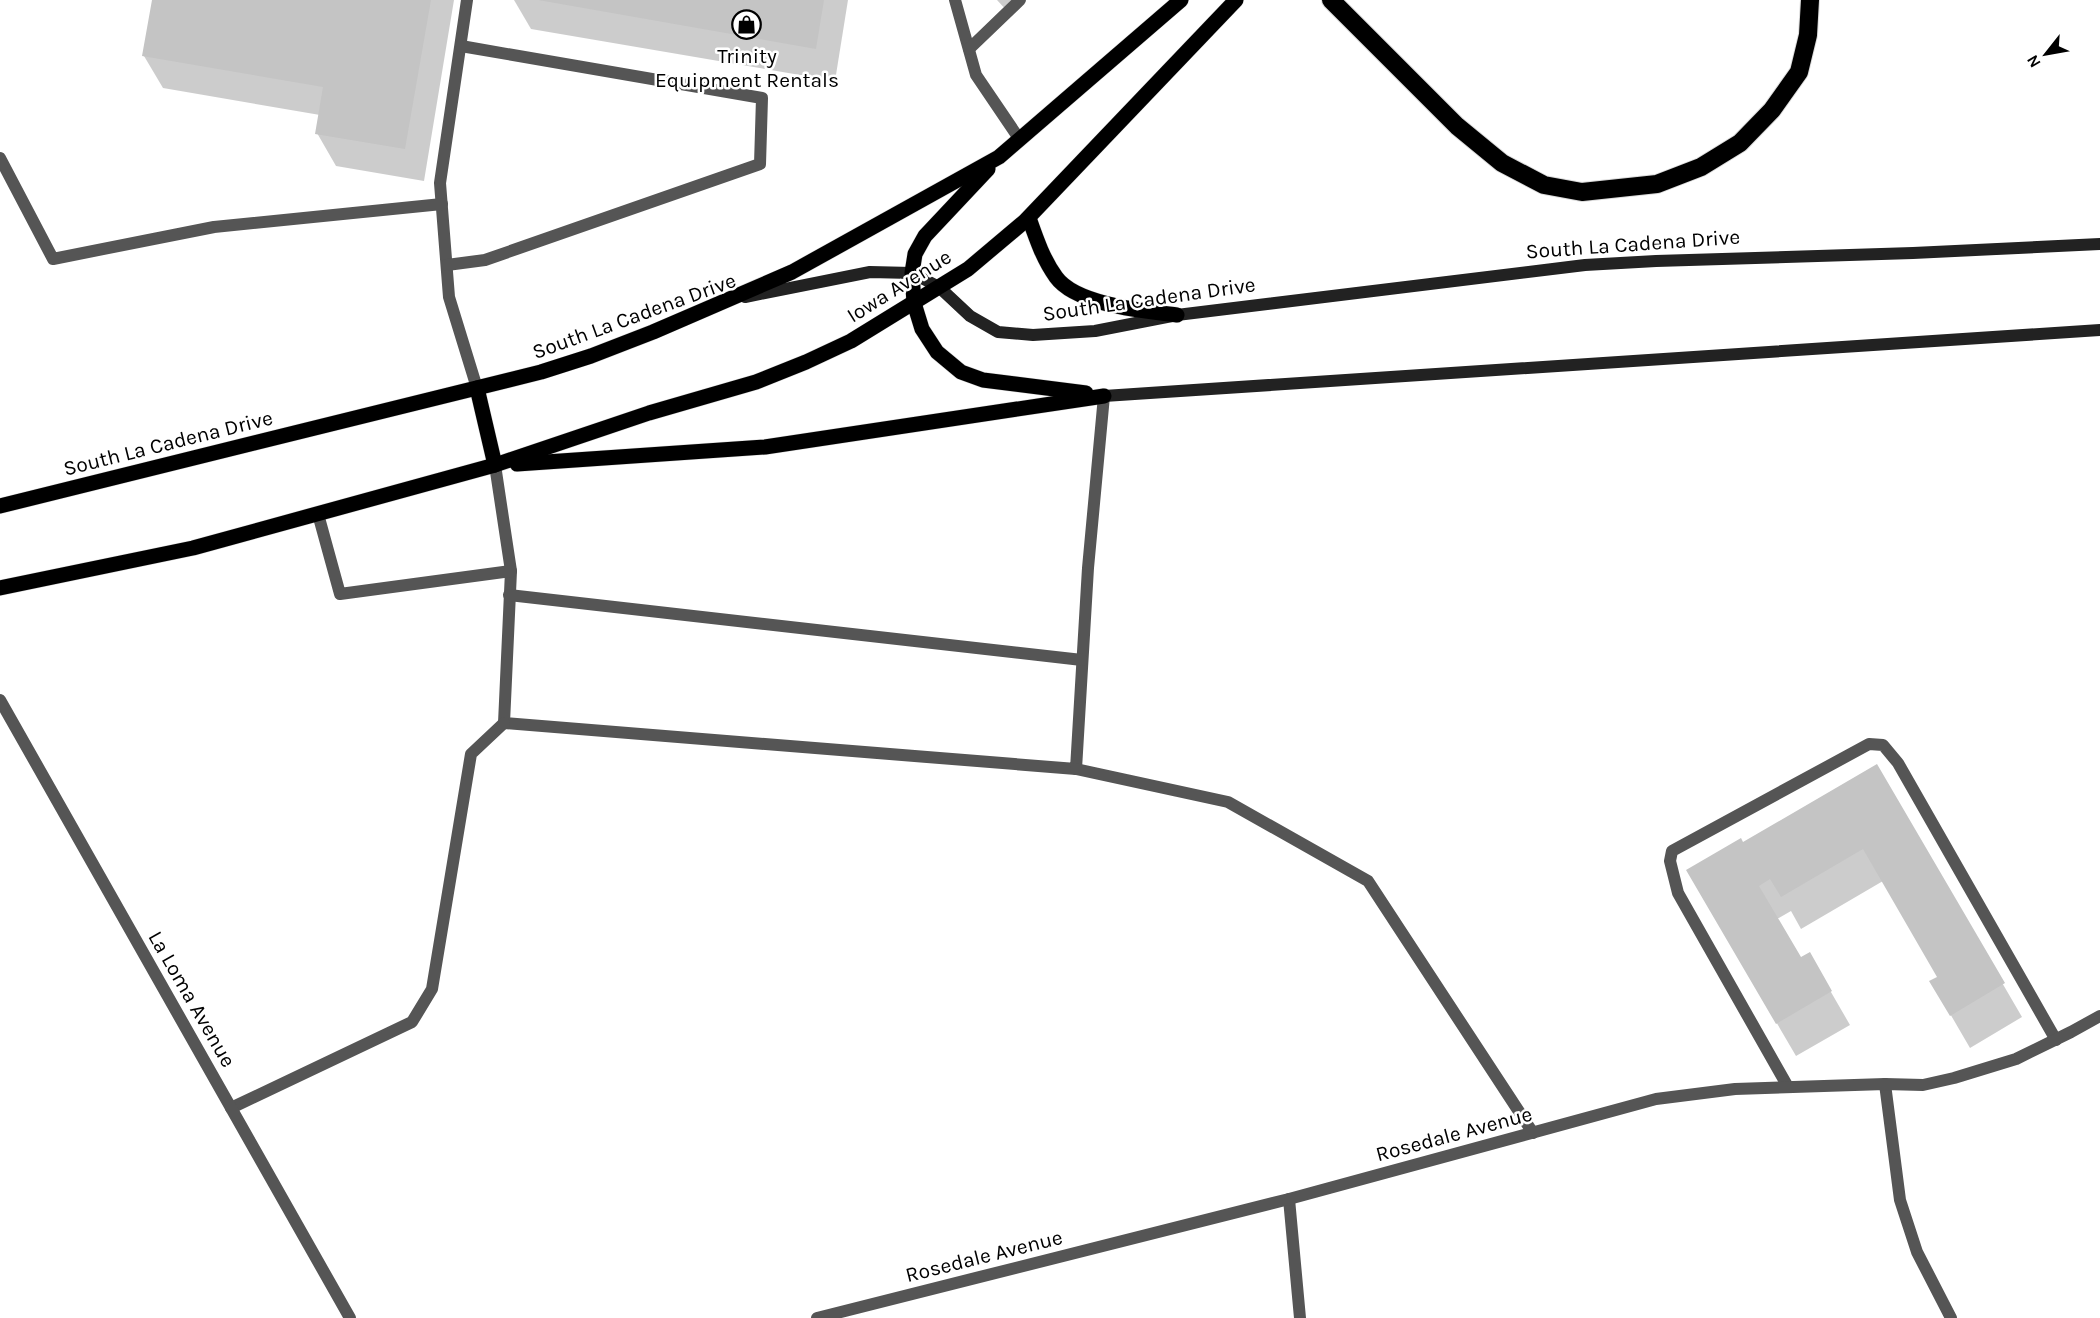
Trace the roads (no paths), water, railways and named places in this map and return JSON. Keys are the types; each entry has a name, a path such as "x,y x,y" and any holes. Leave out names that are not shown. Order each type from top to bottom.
{"highway":[{"path":"1331,0 1457,126 1502,163 1544,185 1582,192 1657,184 1701,166 1740,143 1772,110 1799,72 1808,35 1810,0"}],"main road":[{"path":"1104,396 983,380 961,372 937,352 922,329 914,303 912,273 915,254 925,236 999,157 1181,0"},
{"name":"Iowa Avenue","path":"495,465 649,413 756,382 851,341 914,303 968,269 1029,218 1236,0"},
{"path":"724,302 792,272 999,157"},
{"path":"1029,218 1039,246 1056,278 1067,287 1087,297 1120,307 1177,315"},
{"name":"South La Cadena Drive","path":"0,506 542,372 591,356 724,302 870,272 912,273 939,287 970,316 998,332 1033,335 1095,331 1177,315 1585,265 2100,244"},
{"path":"0,588 193,548 495,465 765,447 1104,396 2100,330"},
{"path":"477,388 495,465"}],"street":[{"path":"467,0 440,183 449,297 477,388"},
{"path":"955,0 976,75 1020,140"},
{"path":"969,49 1020,0"},
{"path":"447,265 485,260 760,164 762,98 460,46"},
{"path":"0,158 52,259 214,227 442,204"},
{"path":"1076,769 1088,568 1104,396"},
{"path":"231,1108 412,1022 432,989 471,754 504,723 511,571 495,465"},
{"path":"318,514 340,594 511,571"},
{"path":"509,596 1082,660"},
{"name":"La Loma Avenue","path":"0,700 350,1318"},
{"path":"504,723 1076,769 1228,802 1368,881 1533,1133"},
{"path":"1788,1087 1678,893 1670,861 1672,851 1869,744 1883,745 1898,763 2056,1040"},
{"name":"Rosedale Avenue","path":"817,1318 1289,1198 1656,1099 1735,1089 1885,1084 1923,1085 1954,1078 2016,1059 2100,1016"},
{"path":"1885,1084 1900,1200 1917,1251 1951,1318"},
{"path":"1289,1198 1300,1318"}],"place":[{"name":"Trinity Equipment Rentals","path":"747,25"}]}
